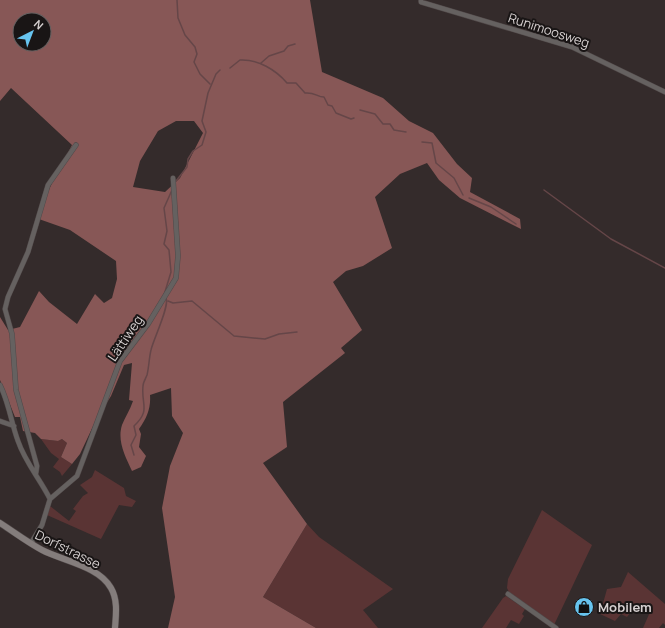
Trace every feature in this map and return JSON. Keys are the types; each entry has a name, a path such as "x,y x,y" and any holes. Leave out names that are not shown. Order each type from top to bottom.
{"street":[{"name":"Runimoosweg","path":"421,1 572,47 665,92"},
{"path":"36,473 37,466 16,390 12,334 5,309 8,297 28,252 48,185 76,145"},
{"name":"Lättiweg","path":"50,498 77,476 120,361 148,324 176,278 178,264 173,178"},
{"path":"0,384 8,401 14,426 24,454 50,498 42,525 31,543"},
{"path":"0,421 14,426"},
{"name":"Dorfstrasse","path":"0,523 31,543 89,570 106,582 115,599 115,628"},
{"path":"508,594 556,628"}],"shaded area":[{"path":"0,0 310,0 322,72 383,98 409,121 433,133 457,164 472,178 470,192 520,219 521,229 460,198 439,180 427,163 400,174 375,197 392,248 363,266 346,271 333,282 362,330 341,348 345,353 283,402 287,447 263,463 307,524 263,597 316,628 168,628 175,597 162,508 170,466 183,433 172,416 171,388 150,395 148,413 139,429 141,434 139,447 146,456 141,467 132,471 122,448 120,437 122,425 133,401 129,400 132,363 124,365 111,396 96,420 80,454 72,464 61,457 67,443 62,439 58,441 41,439 35,433 23,431 20,417 15,417 0,380 0,317 8,330 20,327 39,291 49,302 77,324 95,294 104,303 112,298 117,279 116,261 70,230 36,218 72,145 11,88 0,101","holes":["176,121 194,121 203,133 180,178 165,192 133,187 140,161 158,131"]},
{"path":"41,439 58,441 62,439 67,443 61,457 72,464 62,476 60,472 53,467 59,459 51,453"},
{"path":"95,470 124,488 126,496 136,501 132,507 119,505 101,539 47,515 50,506 69,521 76,511 73,509 83,496 88,493 80,485 92,477"},
{"path":"542,510 592,545 554,625 510,594 507,588 508,579"},
{"path":"307,524 319,537 393,589 363,610 378,628 316,628 263,597"},
{"path":"628,572 665,604 665,625 663,623 659,628 643,628 650,612 638,603 627,617 621,614 615,621 600,614 607,589 621,587"},
{"path":"506,596 525,609 522,614 524,616 519,624 511,620 506,628 482,628 503,598"}],"waterway":[{"path":"177,0 178,18 185,35 195,47 197,54 194,62 200,74 210,84"},
{"path":"261,63 269,56 284,51 288,46 295,44"},
{"path":"230,68 240,60 260,63 278,74 287,83 296,83 305,93 311,93 324,97 328,105 332,106 336,113 351,119 354,118"},
{"path":"176,181 187,167 188,159 193,151 202,145 206,132 202,121 208,93 216,74 220,70"},
{"path":"360,110 375,114 383,124 390,124 394,130 406,132"},
{"path":"422,142 432,143 436,163 454,178 463,195"},
{"path":"164,295 171,272 169,250 164,244 167,231 164,208 172,190"},
{"path":"544,190 611,239 665,268"},
{"path":"469,198 491,207 516,224"},
{"path":"134,455 131,445 136,435 134,426 144,411 143,385 147,375 152,345 166,308 166,298"},
{"path":"168,301 173,303 192,301 234,336 265,339 279,334 297,332"}],"place":[{"name":"Mobilem","path":"584,607"}]}
